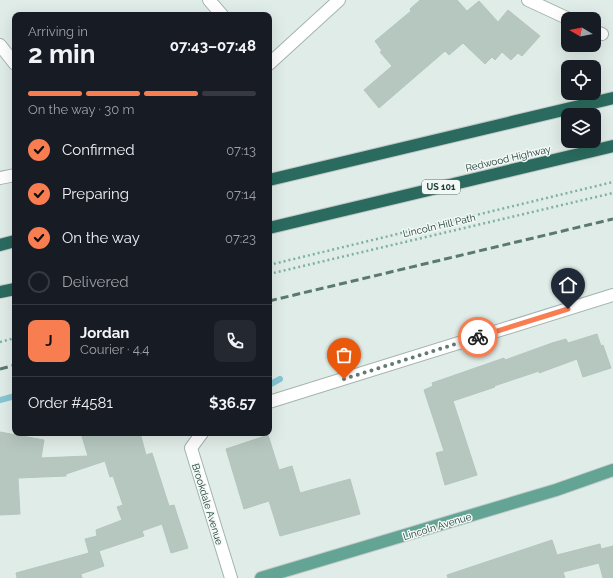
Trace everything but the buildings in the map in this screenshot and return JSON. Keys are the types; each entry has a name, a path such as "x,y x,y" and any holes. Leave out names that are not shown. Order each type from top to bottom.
{"highway":[{"path":"272,179 613,98"},
{"name":"Redwood Highway","path":"272,227 613,146"},
{"path":"0,245 12,242"},
{"path":"0,292 12,290"}],"main road":[{"name":"Lincoln Avenue","path":"260,578 556,490 613,470"}],"street":[{"path":"209,0 219,12"},
{"path":"272,61 339,0"},
{"path":"528,0 561,15"},
{"path":"0,45 12,60"},
{"path":"0,178 12,176"},
{"path":"272,401 613,295"},
{"name":"Brookdale Avenue","path":"200,436 191,448 231,578"}],"path":[{"path":"272,264 613,182"},
{"name":"Lincoln Hill Path","path":"272,273 613,192"},
{"path":"0,342 12,339"}],"waterway":[{"path":"272,383 280,379"},
{"path":"0,400 12,397"}],"railway":[{"path":"272,300 613,219"},
{"path":"0,369 12,366"}],"way so far":[{"path":"344,379 478,337"}],"route":[{"path":"478,337 568,309"}]}
